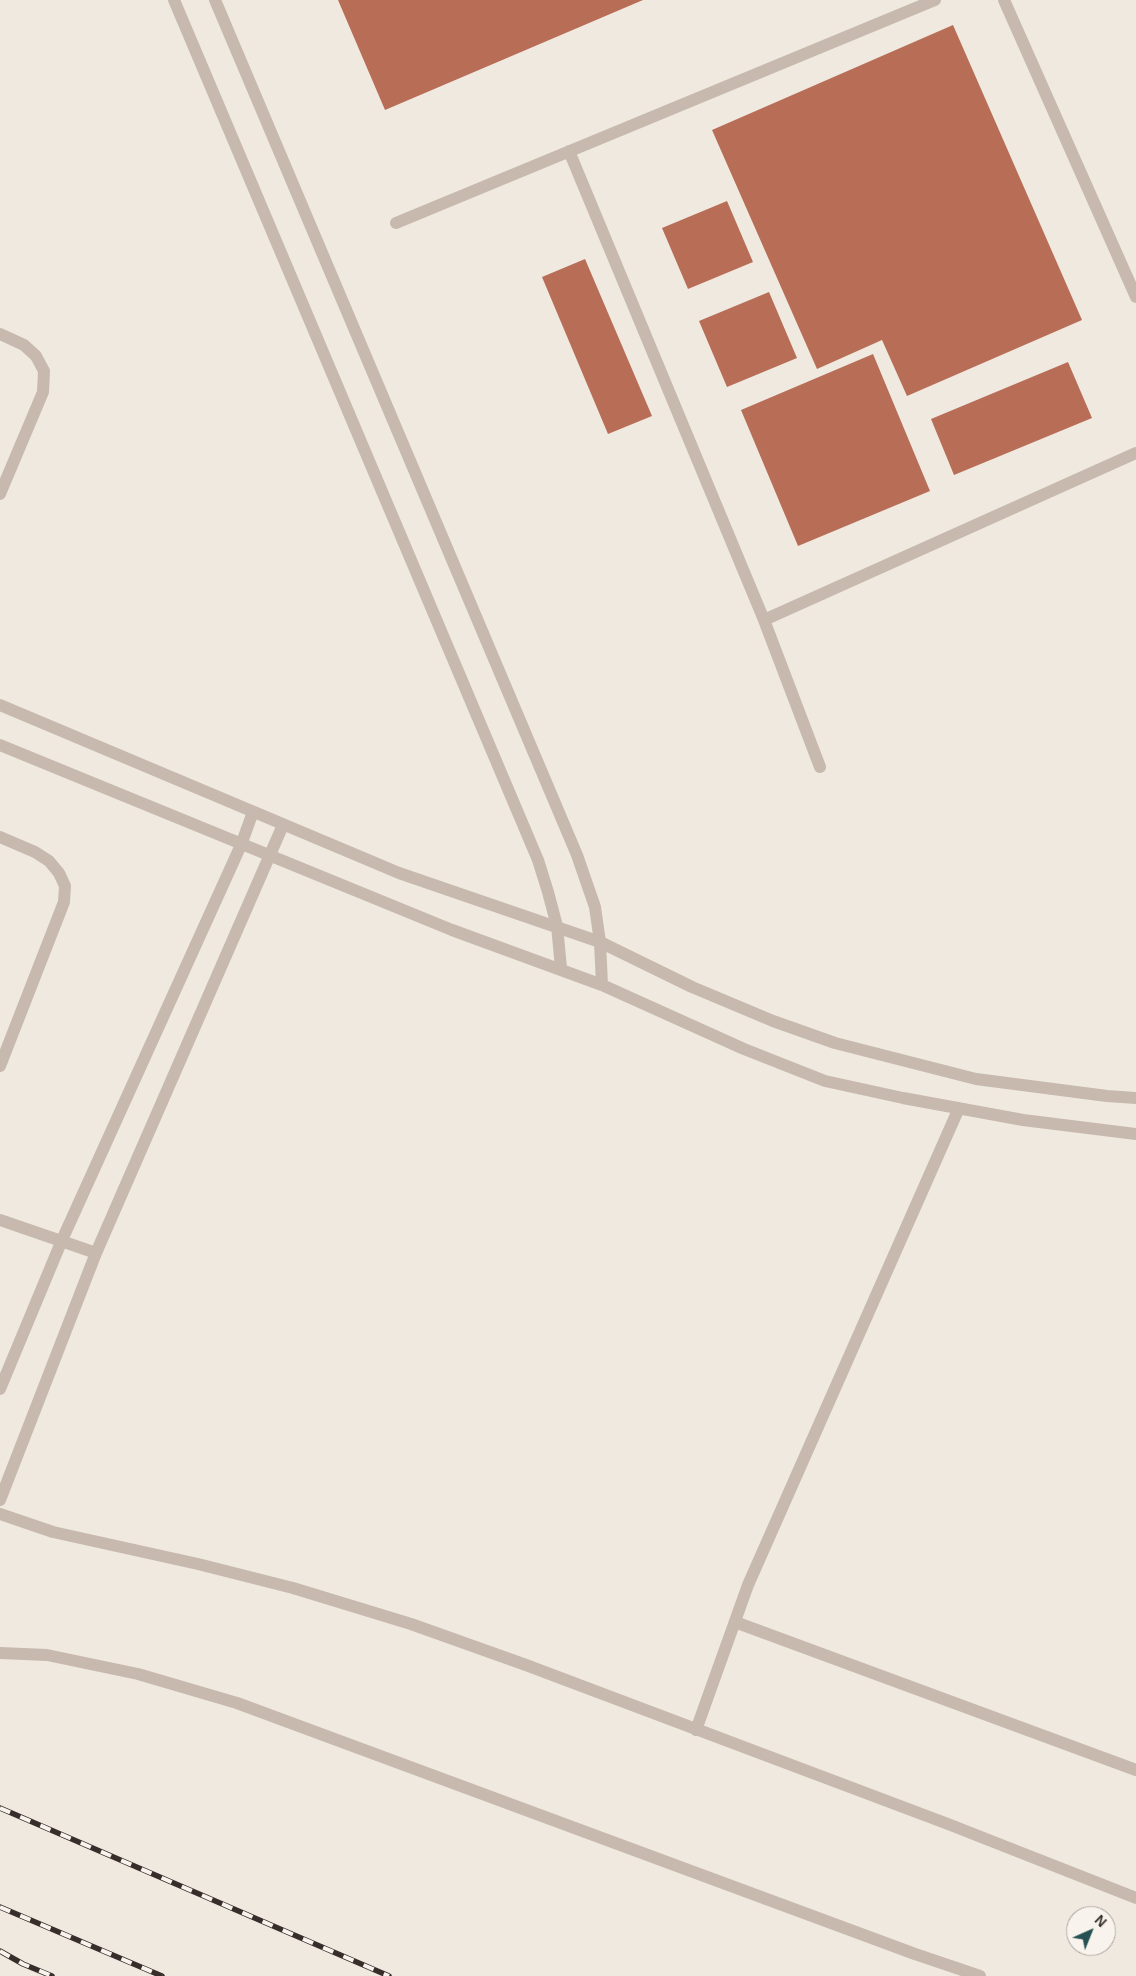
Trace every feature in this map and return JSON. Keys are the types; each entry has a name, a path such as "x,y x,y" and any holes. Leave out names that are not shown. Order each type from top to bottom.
{"street":[{"path":"174,0 538,860 557,926 561,968"},
{"path":"215,0 578,855 592,898 600,942 602,985"},
{"path":"396,223 935,0"},
{"path":"1004,0 1136,297"},
{"path":"570,151 764,620 820,767"},
{"path":"0,334 24,345 36,356 44,371 43,392 0,494"},
{"path":"764,620 1136,453"},
{"path":"0,705 399,873 600,942 692,987 773,1021 835,1043 976,1079 1136,1098"},
{"path":"0,745 452,930 561,968 744,1049 825,1081 1023,1120 1136,1134"},
{"path":"0,1389 62,1240 241,845 254,812"},
{"path":"0,1500 96,1253 283,825"},
{"path":"0,837 35,852 49,861 60,873 65,886 64,902 0,1066"},
{"path":"696,1730 748,1585 959,1108"},
{"path":"0,1220 96,1253"},
{"path":"0,1514 53,1532 198,1564 293,1588 411,1624 526,1665 948,1824 1136,1898"},
{"path":"735,1622 1136,1770"},
{"path":"0,1653 47,1655 138,1674 237,1703 915,1954 980,1976"}],"building":[{"path":"338,0 643,0 385,110"},
{"path":"953,25 1082,320 907,396 882,340 817,369 712,130"},
{"path":"727,201 753,262 688,289 662,228"},
{"path":"585,259 652,416 608,434 542,277"},
{"path":"769,292 797,358 727,387 699,321"},
{"path":"873,354 930,491 798,546 741,410"},
{"path":"1068,362 1092,418 954,475 931,419"}],"railway":[{"path":"0,1808 389,1976"},
{"path":"0,1907 162,1976"},
{"path":"0,1951 23,1964 52,1976"}]}
